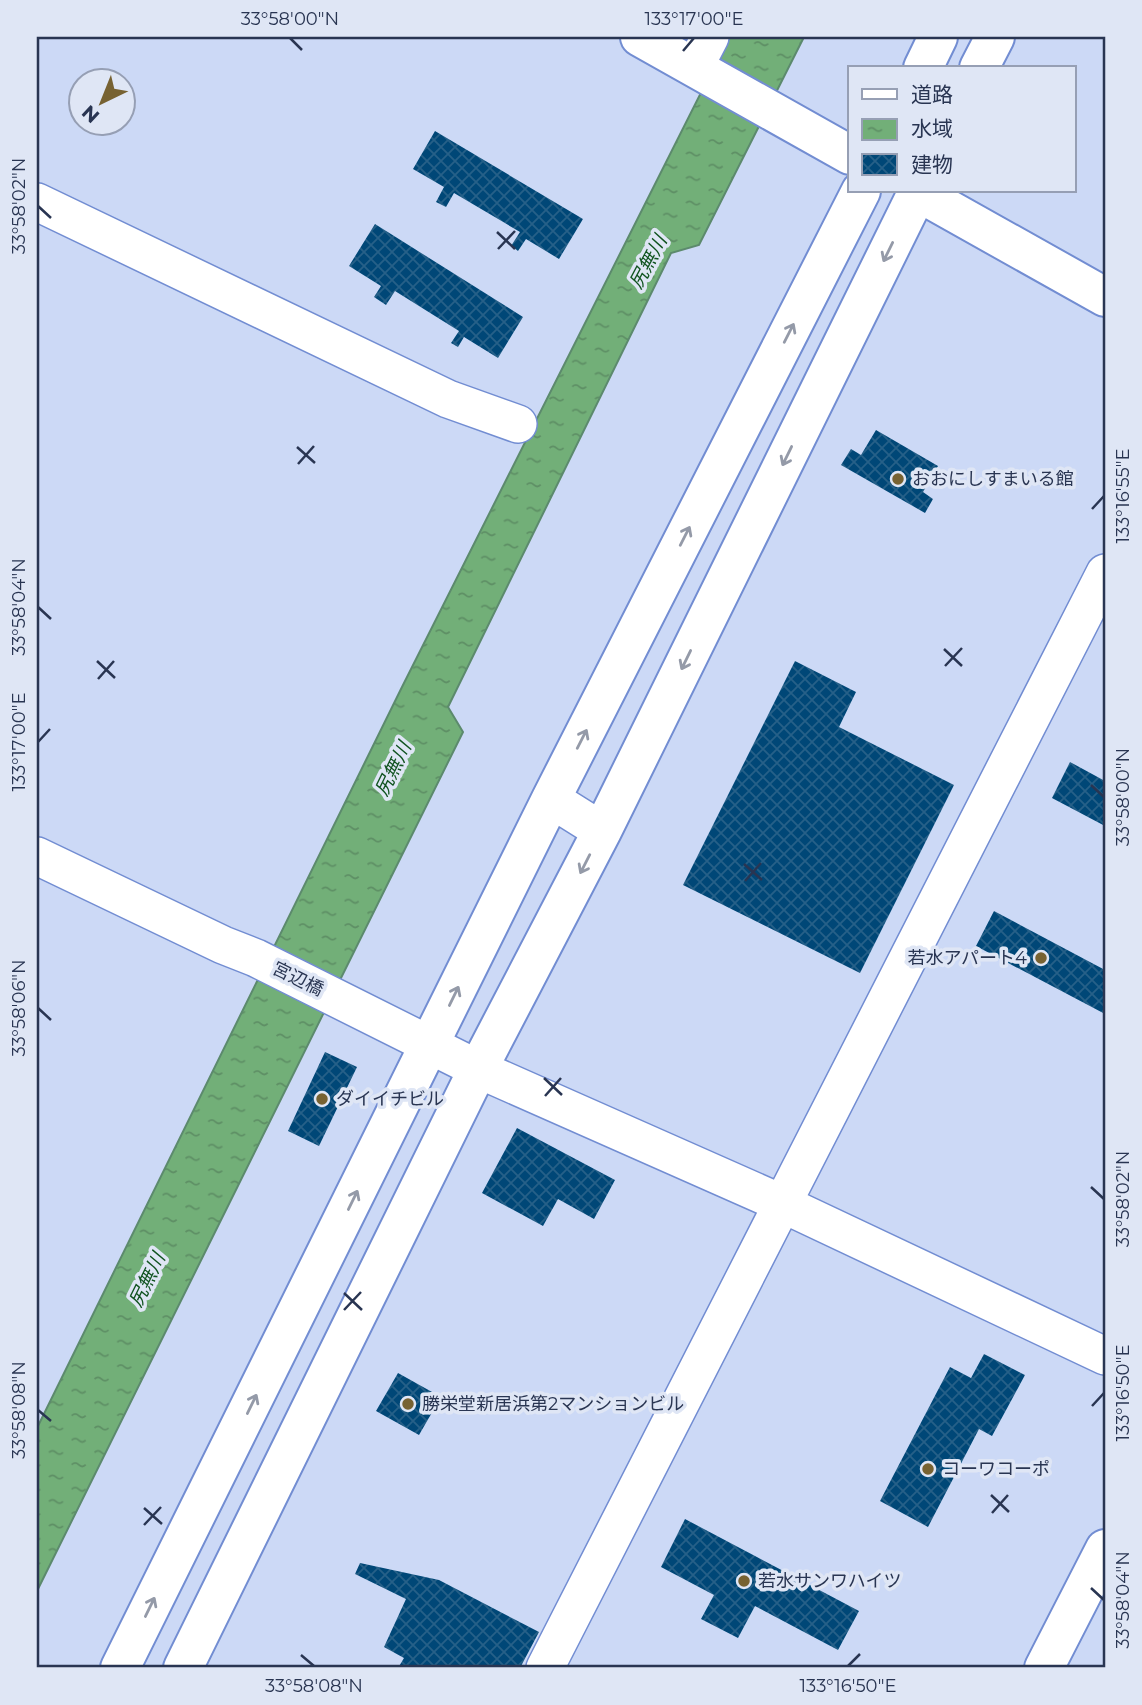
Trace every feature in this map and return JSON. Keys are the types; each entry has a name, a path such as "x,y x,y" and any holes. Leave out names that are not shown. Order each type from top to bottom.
{"street":[{"path":"640,37 704,59 776,112 848,154"},
{"path":"924,66 938,37"},
{"path":"980,66 995,37"},
{"path":"120,1668 551,799 860,192"},
{"path":"183,1668 478,1069 601,831 917,192"},
{"path":"919,192 1105,297"},
{"path":"37,202 448,399 518,424"},
{"path":"545,1668 1105,573"},
{"path":"551,799 601,831"},
{"name":"宮辺橋","path":"37,856 223,945 256,958 478,1069 783,1204 1105,1356"},
{"path":"1044,1668 1105,1549"}],"water":[{"name":"尻無川","path":"729,37 804,37 699,245 671,253 448,707 463,732 37,1591 37,1428 402,687"}],"building":[{"path":"435,131 583,219 559,259 526,239 518,251 511,246 520,232 454,193 446,207 436,202 444,187 413,169"},
{"path":"375,224 523,317 498,358 464,337 458,347 451,343 459,331 395,291 386,305 374,297 381,286 349,266"},
{"name":"おおにしすまいる館","path":"876,430 938,466 923,492 933,499 925,513 841,465 851,449 861,455"},
{"path":"795,661 856,692 839,727 954,785 860,973 683,885"},
{"path":"1070,762 1105,781 1105,826 1052,798"},
{"name":"若水アパート4","path":"994,911 1105,970 1105,1014 976,946"},
{"name":"ダイイチビル","path":"325,1052 357,1067 319,1146 288,1131"},
{"path":"517,1128 615,1180 594,1219 558,1199 543,1226 482,1193"},
{"name":"コーワコーポ","path":"984,1354 1025,1375 992,1436 979,1429 928,1527 880,1501 950,1367 971,1378"},
{"name":"勝栄堂新居浜第2マンションビル","path":"398,1373 441,1397 419,1435 376,1411"},
{"name":"若水サンワハイツ","path":"685,1519 859,1611 838,1650 755,1606 738,1638 701,1619 714,1595 661,1567"},
{"path":"360,1563 439,1580 539,1632 520,1668 398,1668 404,1658 384,1647 406,1599 355,1574"}],"place":[{"name":"おおにしすまいる館","path":"898,479"},
{"name":"若水アパート4","path":"1041,958"},
{"name":"ダイイチビル","path":"322,1099"},
{"name":"勝栄堂新居浜第2マンションビル","path":"408,1404"},
{"name":"コーワコーポ","path":"928,1469"},
{"name":"若水サンワハイツ","path":"744,1581"}]}
